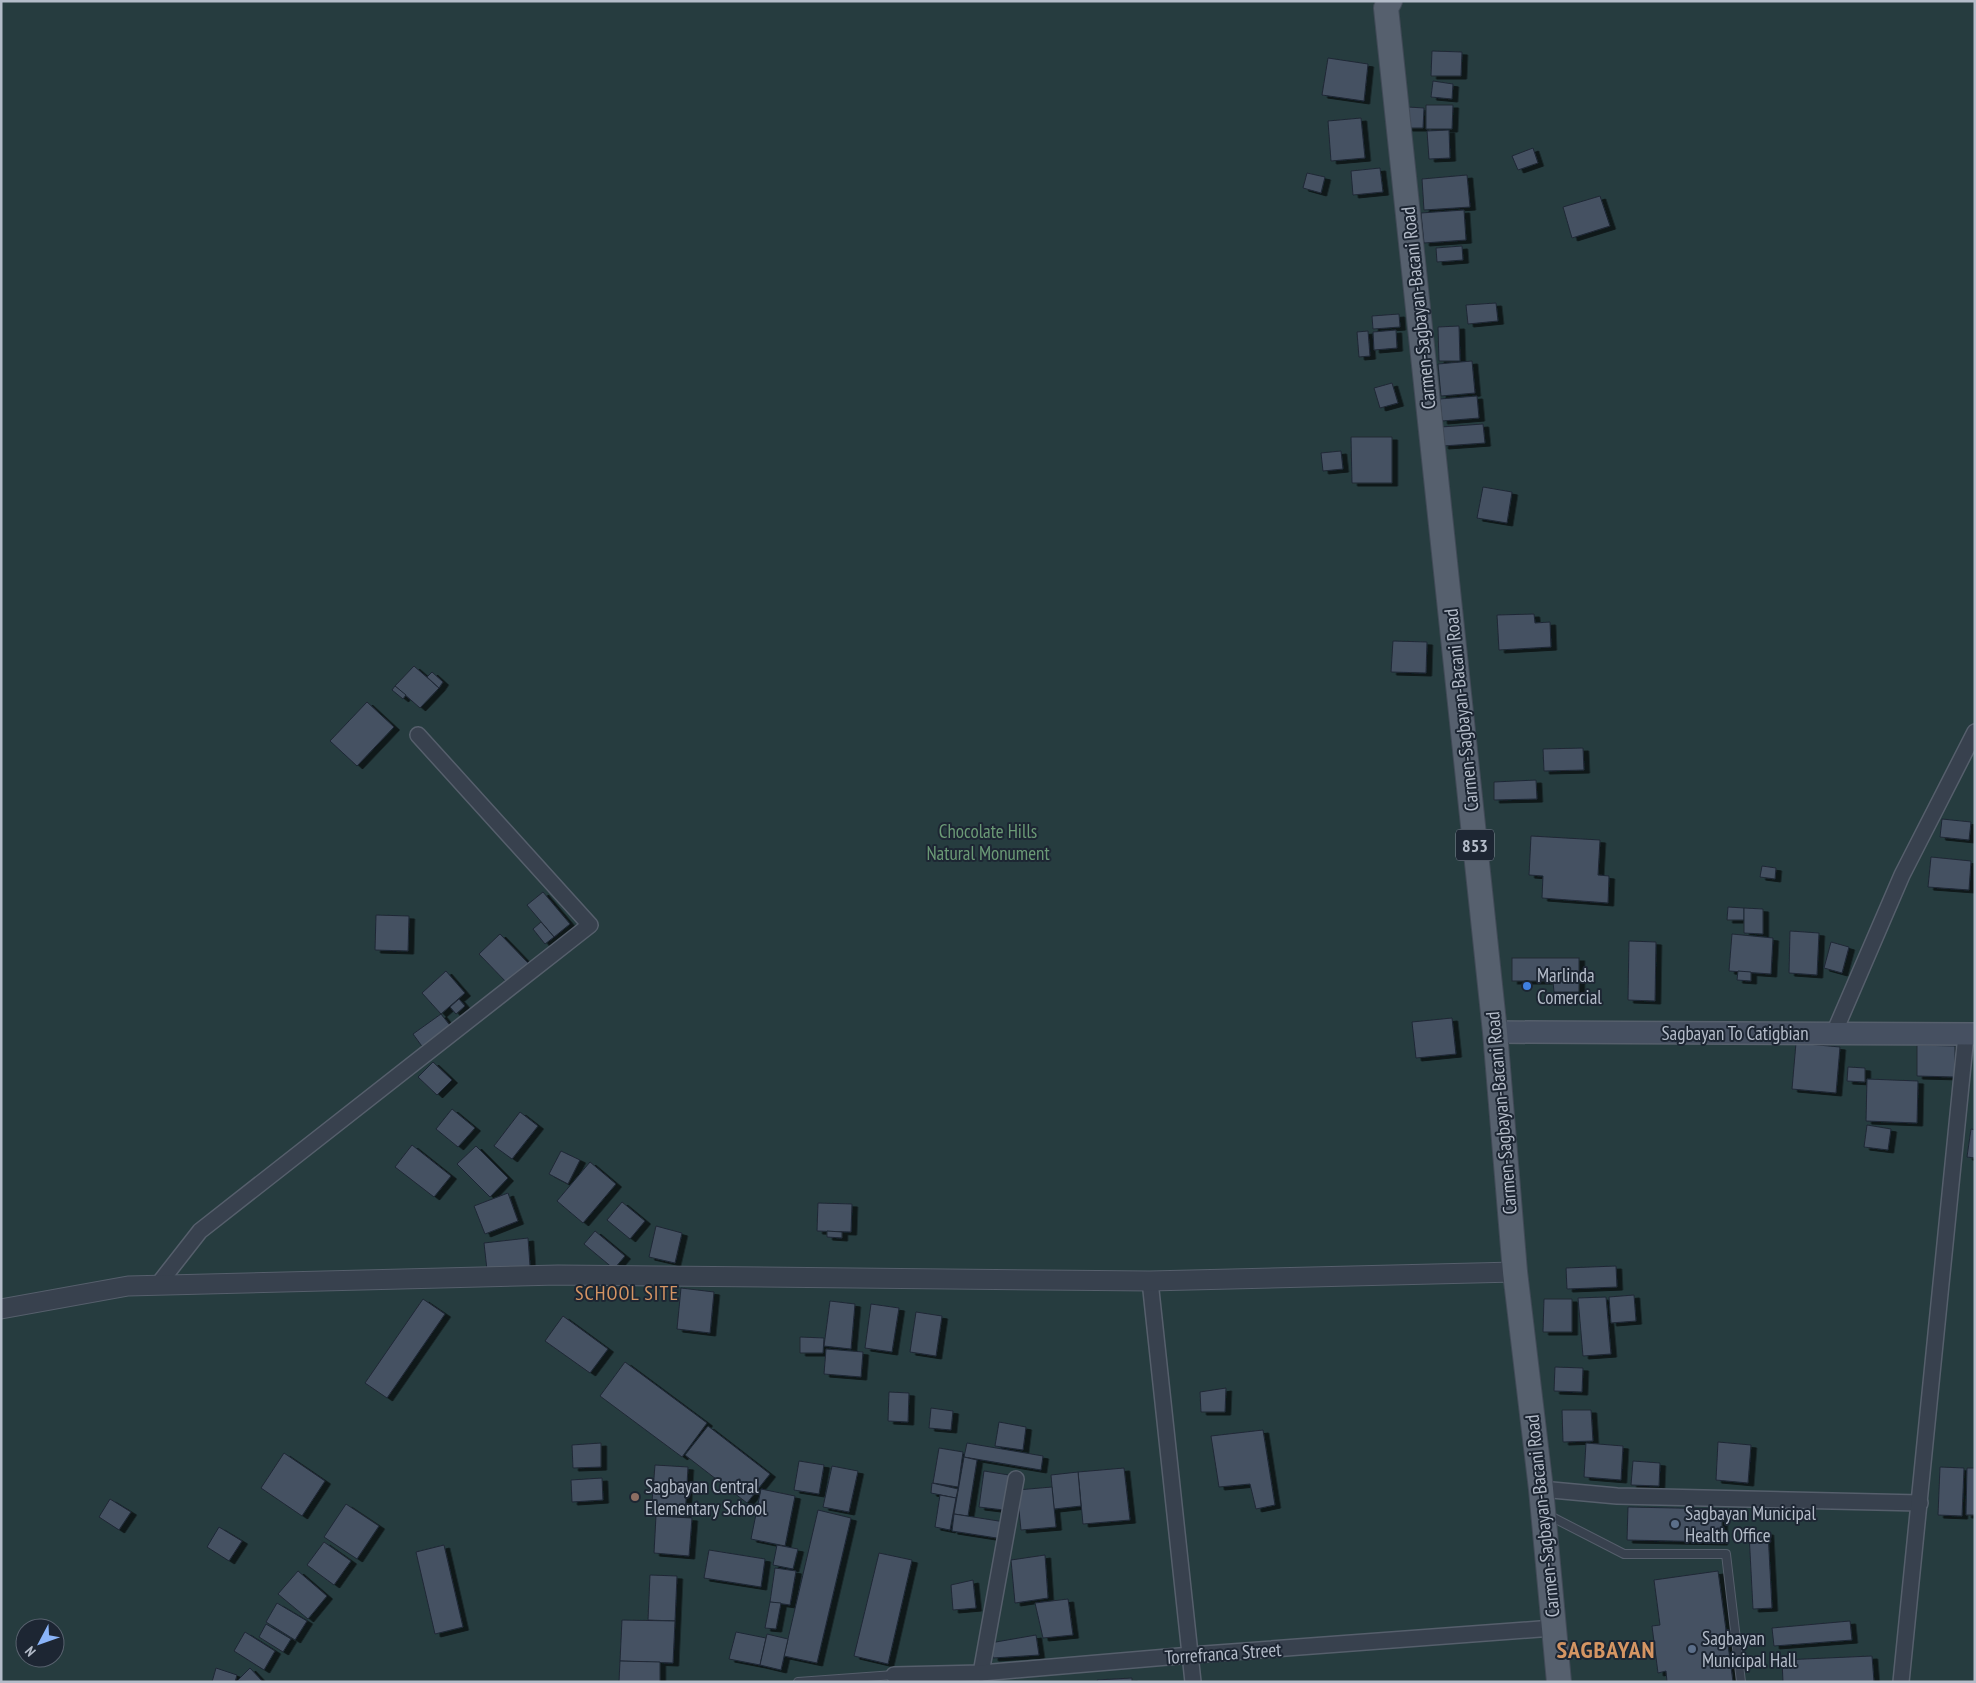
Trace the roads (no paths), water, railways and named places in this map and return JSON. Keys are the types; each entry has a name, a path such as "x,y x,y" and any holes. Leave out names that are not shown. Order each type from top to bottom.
{"main road":[{"name":"Carmen-Sagbayan-Bacani Road","path":"1388,5 1495,1032 1515,1272 1542,1489 1559,1682"},
{"name":"Sagbayan To Catigbian","path":"1495,1032 1970,1035"}],"street":[{"path":"1834,1033 1902,875 1975,732"},
{"path":"157,1286 200,1232 590,925 418,735"},
{"path":"1901,1682 1970,1035"},
{"path":"1,1309 128,1286 558,1275 1150,1281 1515,1272"},
{"path":"1150,1281 1193,1682"},
{"path":"981,1673 1016,1479"},
{"path":"1542,1489 1617,1496 1920,1503"},
{"name":"Torrefranca Street","path":"894,1675 981,1673 1553,1628"}],"lane":[{"path":"1543,1513 1624,1554 1726,1554 1741,1682"},
{"path":"798,1682 894,1675"}],"place":[{"name":"Marlinda Comercial","path":"1527,986"},
{"name":"Sagbayan Central Elementary School","path":"635,1497"},
{"name":"Sagbayan Municipal Health Office","path":"1675,1524"},
{"name":"Sagbayan Municipal Hall","path":"1692,1649"}],"district":[{"name":"SCHOOL SITE","path":"627,1293"},
{"name":"SAGBAYAN","path":"1606,1649"}],"park label":[{"name":"Chocolate Hills Natural Monument","path":"988,842"}]}
